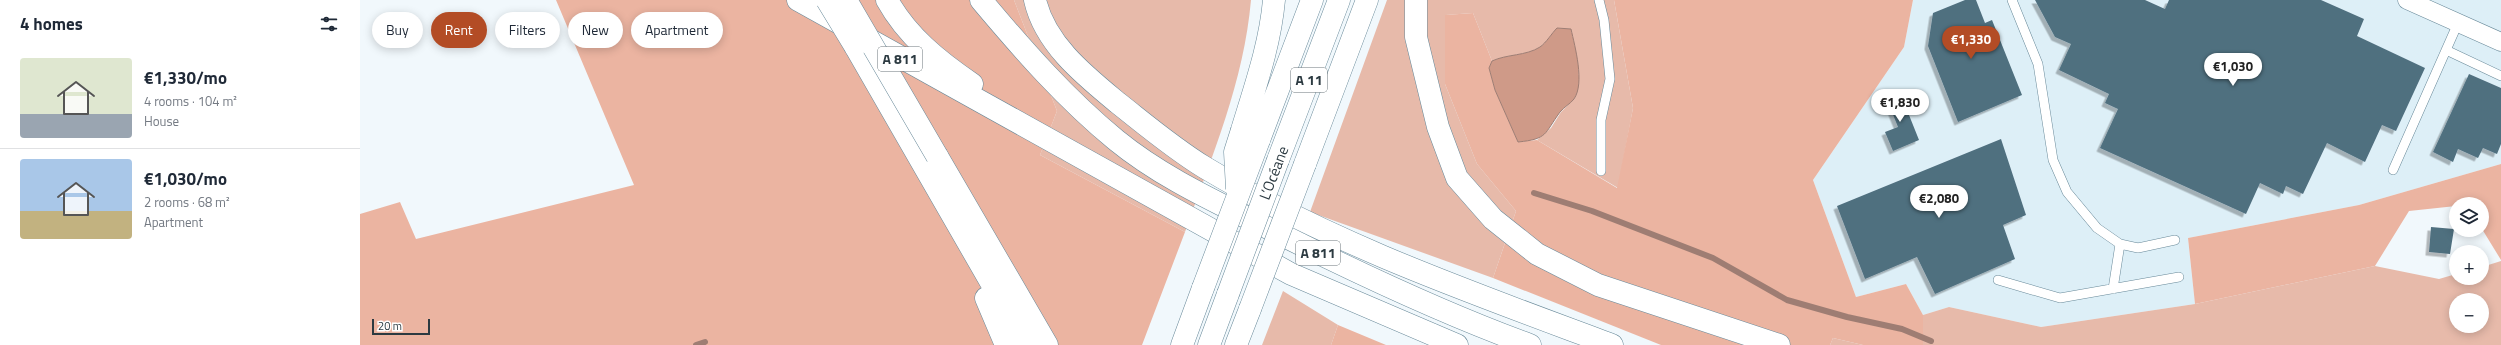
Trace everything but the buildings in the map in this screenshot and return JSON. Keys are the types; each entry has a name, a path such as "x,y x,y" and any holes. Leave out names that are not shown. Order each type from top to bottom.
{"highway":[{"name":"A 811","path":"798,0 1291,274 1457,345"},
{"path":"827,0 1047,345"},
{"path":"846,0 927,155 983,269 1027,345"},
{"path":"887,0 910,34 945,64 992,98 1004,115"},
{"name":"A 811","path":"981,0 1055,85 1117,141 1148,164 1193,190 1333,261 1530,345"},
{"path":"1035,0 1037,10 1052,39 1082,72 1166,142 1204,167 1339,238 1412,269 1612,345"},
{"path":"1251,135 1264,58 1272,26 1274,0"},
{"name":"L’Océane","path":"1182,345 1238,197 1251,135 1312,0"},
{"name":"L’Océane","path":"1209,345 1339,0"},
{"path":"1236,345 1367,0"},
{"path":"1416,0 1416,37 1438,127 1457,178 1493,219 1537,254 1598,285 1779,345"},
{"path":"983,269 980,283 1006,345"}],"street":[{"path":"2407,0 2501,42"}],"lane":[{"path":"1599,0 1604,20 1610,79 1602,120 1600,171"},
{"path":"2012,0 2038,64 2053,160 2067,192 2097,228 2120,244 2138,248 2175,240"},
{"path":"2393,170 2458,23"},
{"path":"2446,50 2501,76"},
{"path":"2113,289 2120,244"},
{"path":"1998,280 2060,298 2179,277"}],"shaded area":[{"path":"556,0 1014,0 1057,111 1040,155 1185,232 1142,345 360,345 360,214 400,202 416,239 634,185 576,48 623,48 623,12 568,12 568,28"},
{"path":"1014,0 1251,0 1242,60 1226,118 1185,232 1040,155 1057,111"},
{"path":"1387,0 1614,0 1633,108 1618,188 1537,140 1551,128 1561,112 1575,98 1579,73 1571,29 1557,28 1540,47 1535,50 1492,61 1473,13 1446,15 1445,84 1477,164 1516,211 1493,278 1310,212"},
{"path":"1614,0 1913,0 1904,47 1813,180 1856,297 1906,284 1923,315 1923,345 1863,345 1833,338 1830,345 1661,345 1493,278 1516,211 1477,164 1445,84 1445,15 1473,13 1492,61 1489,68 1495,90 1518,142 1537,140 1617,188 1633,108"},
{"path":"1913,0 2501,0 2501,164 2359,205 2188,238 2195,304 2041,327 1949,307 1923,315 1906,284 1856,297 1813,180 1904,47"},
{"path":"1557,28 1571,29 1579,75 1577,92 1574,99 1560,112 1544,134 1535,139 1518,142 1495,90 1489,68 1492,61 1535,50 1544,43"},
{"path":"2501,164 2501,260 2487,237 2489,237 2489,197 2449,197 2449,207 2409,211 2375,266 2195,304 2188,238 2359,205"},
{"path":"2501,261 2501,345 1923,345 1923,315 1949,307 2041,327 2195,304 2375,266 2439,279 2449,276 2449,285 2489,285 2489,265"},
{"path":"1283,291 1338,325 1331,345 1262,345"},
{"path":"1338,325 1386,345 1331,345"},
{"path":"1833,338 1863,345 1830,345"}],"waterway":[{"path":"1534,193 1592,211 1713,258 1787,300 1847,317 1902,329 1931,341"},
{"path":"696,345 705,342"}]}
